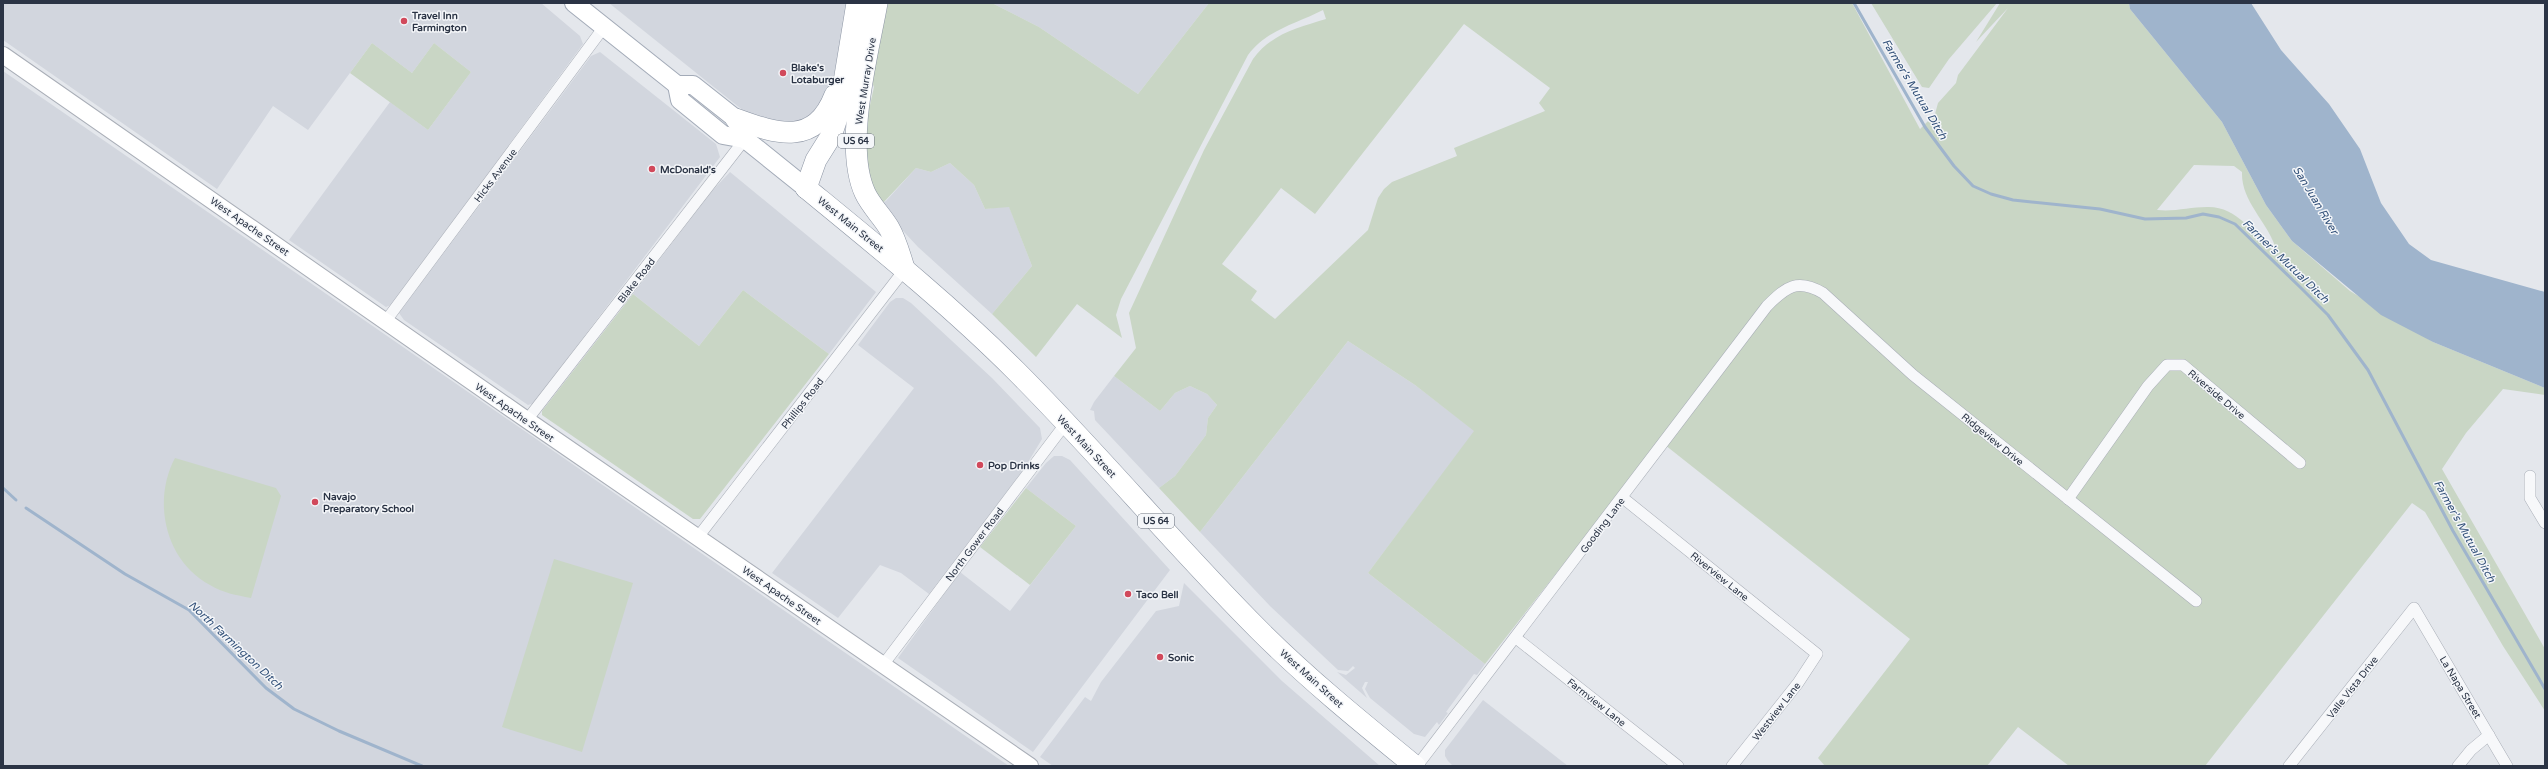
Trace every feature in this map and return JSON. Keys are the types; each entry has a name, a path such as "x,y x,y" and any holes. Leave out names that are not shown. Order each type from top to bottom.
{"highway":[{"name":"West Murray Drive","path":"857,3 857,162 865,193 890,229 905,268"},
{"name":"West Murray Drive","path":"857,63 877,3"},
{"path":"736,119 782,133 793,133 810,128 827,112 857,63"},
{"path":"806,188 826,168 837,151 852,118 857,63"},
{"name":"West Main Street","path":"806,188 905,268 983,339 1066,423 1259,630 1318,685 1416,766"}],"main road":[{"path":"574,3 677,85"},
{"name":"West Apache Street","path":"3,55 385,322 1030,766"},
{"name":"West Main Street","path":"745,140 736,119 693,85 677,85 680,100 723,135 745,140 806,188"}],"street":[{"name":"Hicks Avenue","path":"385,322 604,28"},
{"name":"Blake Road","path":"527,420 745,140"},
{"name":"Phillips Road","path":"698,537 905,268"},
{"name":"Ridgeview Drive","path":"1790,287 1801,285 1812,286 1823,293 1913,375 2196,601"},
{"name":"Gooding Lane","path":"1416,766 1623,498 1767,306 1790,287"},
{"name":"Riverside Drive","path":"2068,499 2148,386 2167,365 2183,365 2300,463"},
{"name":"North Gower Road","path":"883,665 1066,423"},
{"path":"2530,476 2530,498 2545,523"},
{"name":"Riverview Lane","path":"1623,498 1817,654"},
{"name":"La Napa Street","path":"2414,608 2507,766"},
{"name":"Valle Vista Drive","path":"2289,766 2414,608"},
{"name":"Farmview Lane","path":"1516,638 1678,766"},
{"name":"Westview Lane","path":"1732,766 1798,683 1817,654"},
{"path":"2458,766 2471,750 2489,735"}],"shaded area":[{"path":"3,3 541,3 580,36 583,44 391,305 386,307 289,240 390,102 428,130 471,72 434,43 412,73 372,43 308,130 273,106 217,189 3,40"},
{"path":"609,3 849,3 829,100 801,127 750,116"},
{"path":"992,3 1209,3 1138,94 1039,27"},
{"path":"600,52 716,144 720,157 534,403 528,405 404,320 399,313 591,56"},
{"name":"Navajo Preparatory School","path":"3,71 244,237 1009,766 3,766"},
{"path":"950,163 974,185 985,209 1009,206 1032,266 992,314 918,247 879,205 886,201 916,168 931,172"},
{"path":"730,172 876,292 829,354 743,290 699,346 633,294 712,191"},
{"path":"896,298 903,298 911,303 992,378 1040,428 1042,439 1024,469 929,594 901,573 880,565 838,618 772,573 914,388 858,345 890,302"},
{"path":"1348,341 1415,385 1475,431 1368,573 1485,664 1477,675 1474,674 1446,712 1448,713 1439,725 1437,722 1425,737 1414,734 1370,698 1365,689 1368,682 1365,682 1362,688 1367,698 1337,672 1346,675 1355,668 1353,666 1348,671 1338,670 1270,606 1200,532"},
{"path":"1114,376 1160,411 1175,393 1190,386 1207,394 1217,405 1208,418 1206,435 1175,476 1159,488 1095,420 1094,411 1090,410 1094,402"},
{"path":"1054,456 1062,456 1070,460 1170,570 1033,752 898,658 960,572 1010,611 1076,526 1026,488 1046,463"},
{"path":"1184,583 1282,681 1380,766 1053,766 1040,757 1085,697 1091,701 1101,682 1156,611 1179,606"},
{"path":"1483,700 1568,766 1453,766 1445,756 1445,750"}],"green space":[{"path":"888,3 992,3 1039,27 1138,94 1209,3 1852,3 1920,129 1935,114 1938,103 1956,83 1958,75 2008,8 1976,42 2000,3 2129,3 2130,9 2222,122 2266,205 2292,241 2350,291 2433,342 2545,388 2545,395 2503,389 2466,433 2442,469 2545,649 2545,711 2503,646 2425,512 2412,503 2205,766 2069,766 2018,727 1987,766 1825,766 1818,758 1910,639 1660,441 1485,664 1368,573 1474,431 1415,385 1348,341 1200,532 1159,488 1175,476 1206,435 1208,418 1217,405 1207,394 1190,386 1175,393 1160,411 1114,376 1136,348 1129,313 1204,150 1253,59 1268,43 1285,33 1326,19 1323,10 1273,33 1256,46 1248,55 1121,299 1116,315 1122,338 1077,304 1036,357 992,314 1032,266 1009,207 985,209 974,185 950,163 931,172 916,168 882,204 865,172 867,107 870,105 874,87 872,82","holes":["1464,24 1550,88 1539,103 1545,111 1454,148 1457,156 1392,182 1384,189 1378,198 1368,230 1275,319 1251,300 1257,291 1222,264 1281,188 1315,214","2194,165 2234,166 2242,172 2245,192 2271,237 2275,246 2273,250 2244,222 2227,211 2207,207 2157,210"]},
{"path":"1871,3 1997,3 1949,59 1929,88 1922,87"},
{"path":"372,43 412,73 434,43 471,72 428,130 350,73"},
{"path":"743,290 829,354 700,519 693,519 542,415 542,411 633,294 699,346"},
{"path":"175,458 276,488 281,496 251,598 225,592 210,585 195,574 182,561 173,546 167,529 164,511 164,493 168,475"},
{"path":"1026,488 1076,526 1030,585 980,547"},
{"path":"554,559 633,583 582,752 502,727"}],"water":[{"name":"San Juan River","path":"2129,3 2251,3 2281,50 2329,104 2360,149 2381,203 2409,244 2431,260 2545,292 2545,388 2433,342 2381,315 2292,241 2266,205 2222,122 2130,9"}],"waterway":[{"name":"Farmer's Mutual Ditch","path":"1854,3 1925,127 1954,166 1973,186 1991,194 2013,200 2100,209 2145,219 2186,218 2203,214 2219,217 2235,224 2301,288 2328,315 2368,370 2453,531 2545,689"},
{"name":"North Farmington Ditch","path":"3,488 16,500"},
{"name":"North Farmington Ditch","path":"26,508 125,574 189,610 266,688 294,709 339,731 422,766"}],"place":[{"name":"Travel Inn Farmington","path":"404,21"},
{"name":"Blake's Lotaburger","path":"783,73"},
{"name":"McDonald's","path":"652,169"},
{"name":"Pop Drinks","path":"980,465"},
{"name":"Navajo Preparatory School","path":"315,502"},
{"name":"Taco Bell","path":"1128,594"},
{"name":"Sonic","path":"1160,657"}]}
